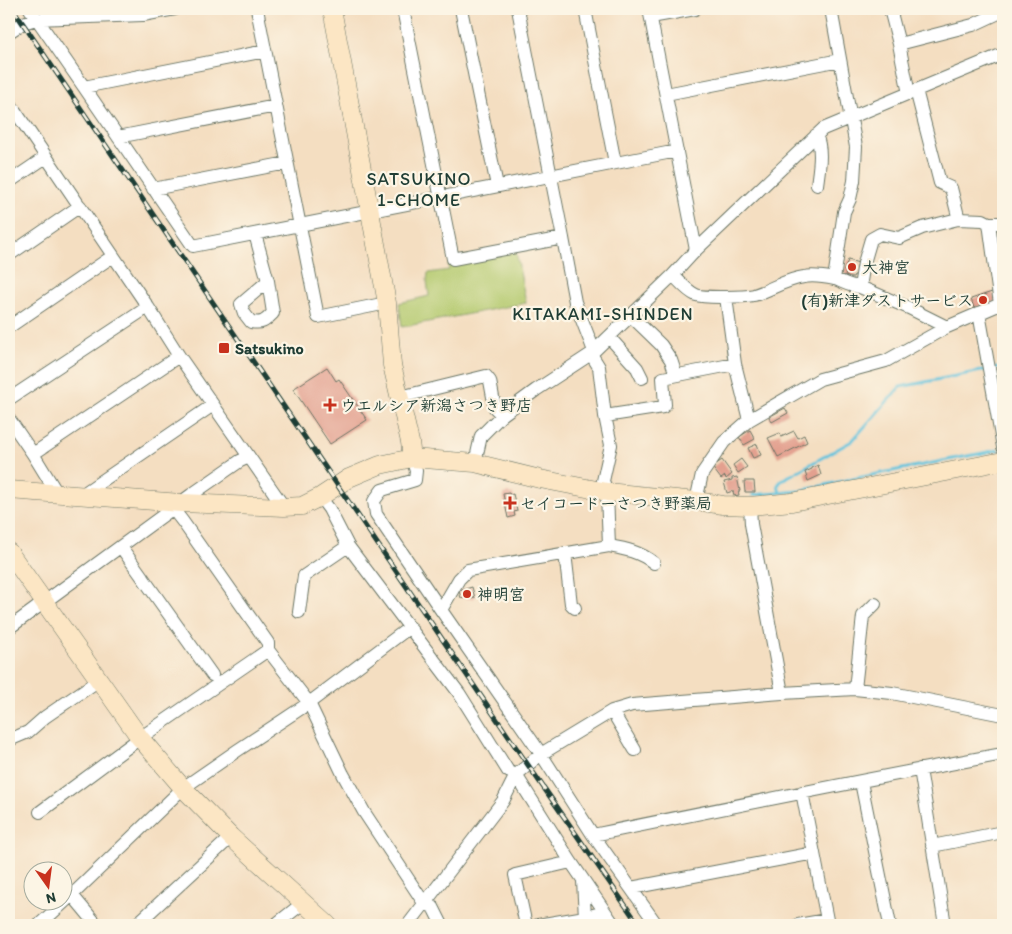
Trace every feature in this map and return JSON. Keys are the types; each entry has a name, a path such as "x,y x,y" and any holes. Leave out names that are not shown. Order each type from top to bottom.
{"street":[{"path":"9,32 33,14 143,15 175,9"},
{"path":"257,9 318,317 387,303"},
{"path":"332,9 387,303 392,365 416,471 414,480 382,490 374,500 376,514 541,754 593,835 657,925"},
{"path":"403,9 453,259 563,238"},
{"path":"461,9 497,186"},
{"path":"518,9 576,302 598,367 610,445 603,482 607,492 610,546"},
{"path":"585,9 615,163"},
{"path":"695,9 650,13 696,250"},
{"path":"831,9 856,147 854,181 850,199 844,212 834,279"},
{"path":"890,9 940,183 951,188 958,219"},
{"path":"899,44 973,25 1000,11"},
{"path":"33,14 192,246 677,151"},
{"path":"84,87 265,51"},
{"path":"475,463 481,436 502,415 592,353 822,129 1003,54"},
{"path":"666,94 840,60"},
{"path":"10,106 80,206 213,406 284,507"},
{"path":"118,137 276,106"},
{"path":"816,135 820,161 817,185"},
{"path":"9,182 46,157"},
{"path":"153,189 287,163"},
{"path":"9,255 80,206"},
{"path":"860,287 871,238 880,234 899,238 922,228 958,219 1003,223"},
{"path":"696,501 702,474 724,442 749,420 820,379 886,360 948,327 1002,303 989,223"},
{"path":"255,234 268,281"},
{"path":"9,327 113,256"},
{"path":"673,275 686,288 698,296 726,297 753,295 802,277 814,276 834,279 860,287 948,327"},
{"path":"726,297 735,364 749,420"},
{"path":"9,399 148,307"},
{"path":"979,313 1003,447"},
{"path":"630,315 661,345 671,360 676,376"},
{"path":"609,337 637,368 642,378"},
{"path":"33,454 179,356"},
{"path":"605,416 664,407 663,378 735,364"},
{"path":"400,397 486,376 490,381 495,408 502,415"},
{"path":"80,496 213,406"},
{"path":"9,419 57,493"},
{"path":"9,628 190,495 240,460 249,457"},
{"path":"9,490 57,493 177,506 302,506 349,478 380,465 412,458 475,463 540,479 607,492 723,505 750,506 792,502 1003,461"},
{"path":"320,497 329,509 348,546 459,694 508,771 516,775 571,862 614,925"},
{"path":"177,506 183,522 268,643 268,650 309,703 343,774 364,812 424,903 433,907 442,925"},
{"path":"750,506 751,524 782,693"},
{"path":"299,612 304,576 348,546"},
{"path":"442,610 459,579 468,570 610,546 633,551 646,556 654,562"},
{"path":"121,547 212,675"},
{"path":"9,552 140,738 183,788 231,837 328,925"},
{"path":"565,553 571,604 575,608"},
{"path":"855,689 863,616 875,604"},
{"path":"97,925 72,895 183,788 309,703 410,627"},
{"path":"40,812 140,738 268,650"},
{"path":"9,740 28,732 45,717 99,680"},
{"path":"408,925 503,801 516,775 541,754 612,711 632,705 855,689 892,693 1003,715"},
{"path":"612,711 635,750"},
{"path":"593,835 920,769 1003,754 1003,757"},
{"path":"920,769 945,925"},
{"path":"861,782 890,925"},
{"path":"798,925 828,923 802,792"},
{"path":"932,846 1003,832"},
{"path":"136,925 231,837"},
{"path":"631,888 814,853"},
{"path":"526,925 515,875 571,862"},
{"path":"582,878 586,921"},
{"path":"275,925 303,903"},
{"path":"39,925 53,912"},
{"path":"538,925 586,921 605,912"}],"green space":[{"path":"516,251 526,303 402,327 399,303 429,296 428,273 449,270 448,265"}],"building":[{"name":"大神宮","path":"848,260 859,263 856,275 851,277 850,280 845,276 846,272 844,271"},
{"name":"(有)新津ダストサービス","path":"992,292 996,301 974,308 971,299"},
{"name":"ウエルシア新潟さつき野店","path":"327,367 336,381 339,379 367,420 330,444 293,389"},
{"path":"785,408 788,413 772,422 769,417"},
{"path":"750,430 755,439 744,445 739,437"},
{"path":"794,431 798,438 804,435 807,442 778,457 768,438 780,433 781,437"},
{"path":"757,444 761,455 753,458 748,448"},
{"path":"741,459 747,467 738,473 733,465"},
{"path":"722,460 732,474 726,479 725,476 721,479 712,467"},
{"path":"818,465 821,475 808,481 805,472"},
{"path":"737,477 740,491 738,491 739,495 734,496 733,491 727,493 724,482"},
{"path":"744,481 754,481 755,492 745,492"},
{"name":"セイコードーさつき野薬局","path":"509,493 510,495 513,494 517,511 514,512 515,516 508,518 503,494"},
{"name":"神明宮","path":"472,587 475,598 461,598 459,591"}],"waterway":[{"path":"994,369 1003,367"},
{"path":"780,493 778,485 782,480 852,441 900,387 986,370"},
{"path":"753,495 800,491 998,450"}],"railway":[{"path":"13,9 639,925"}],"place":[{"name":"大神宮","path":"852,267"},
{"name":"(有)新津ダストサービス","path":"983,300"},
{"name":"Satsukino","path":"224,348"},
{"name":"ウエルシア新潟さつき野店","path":"330,405"},
{"name":"セイコードーさつき野薬局","path":"510,503"},
{"name":"神明宮","path":"467,594"}],"district":[{"name":"SATSUKINO 1-CHOME","path":"419,189"},
{"name":"KITAKAMI-SHINDEN","path":"603,314"}]}
